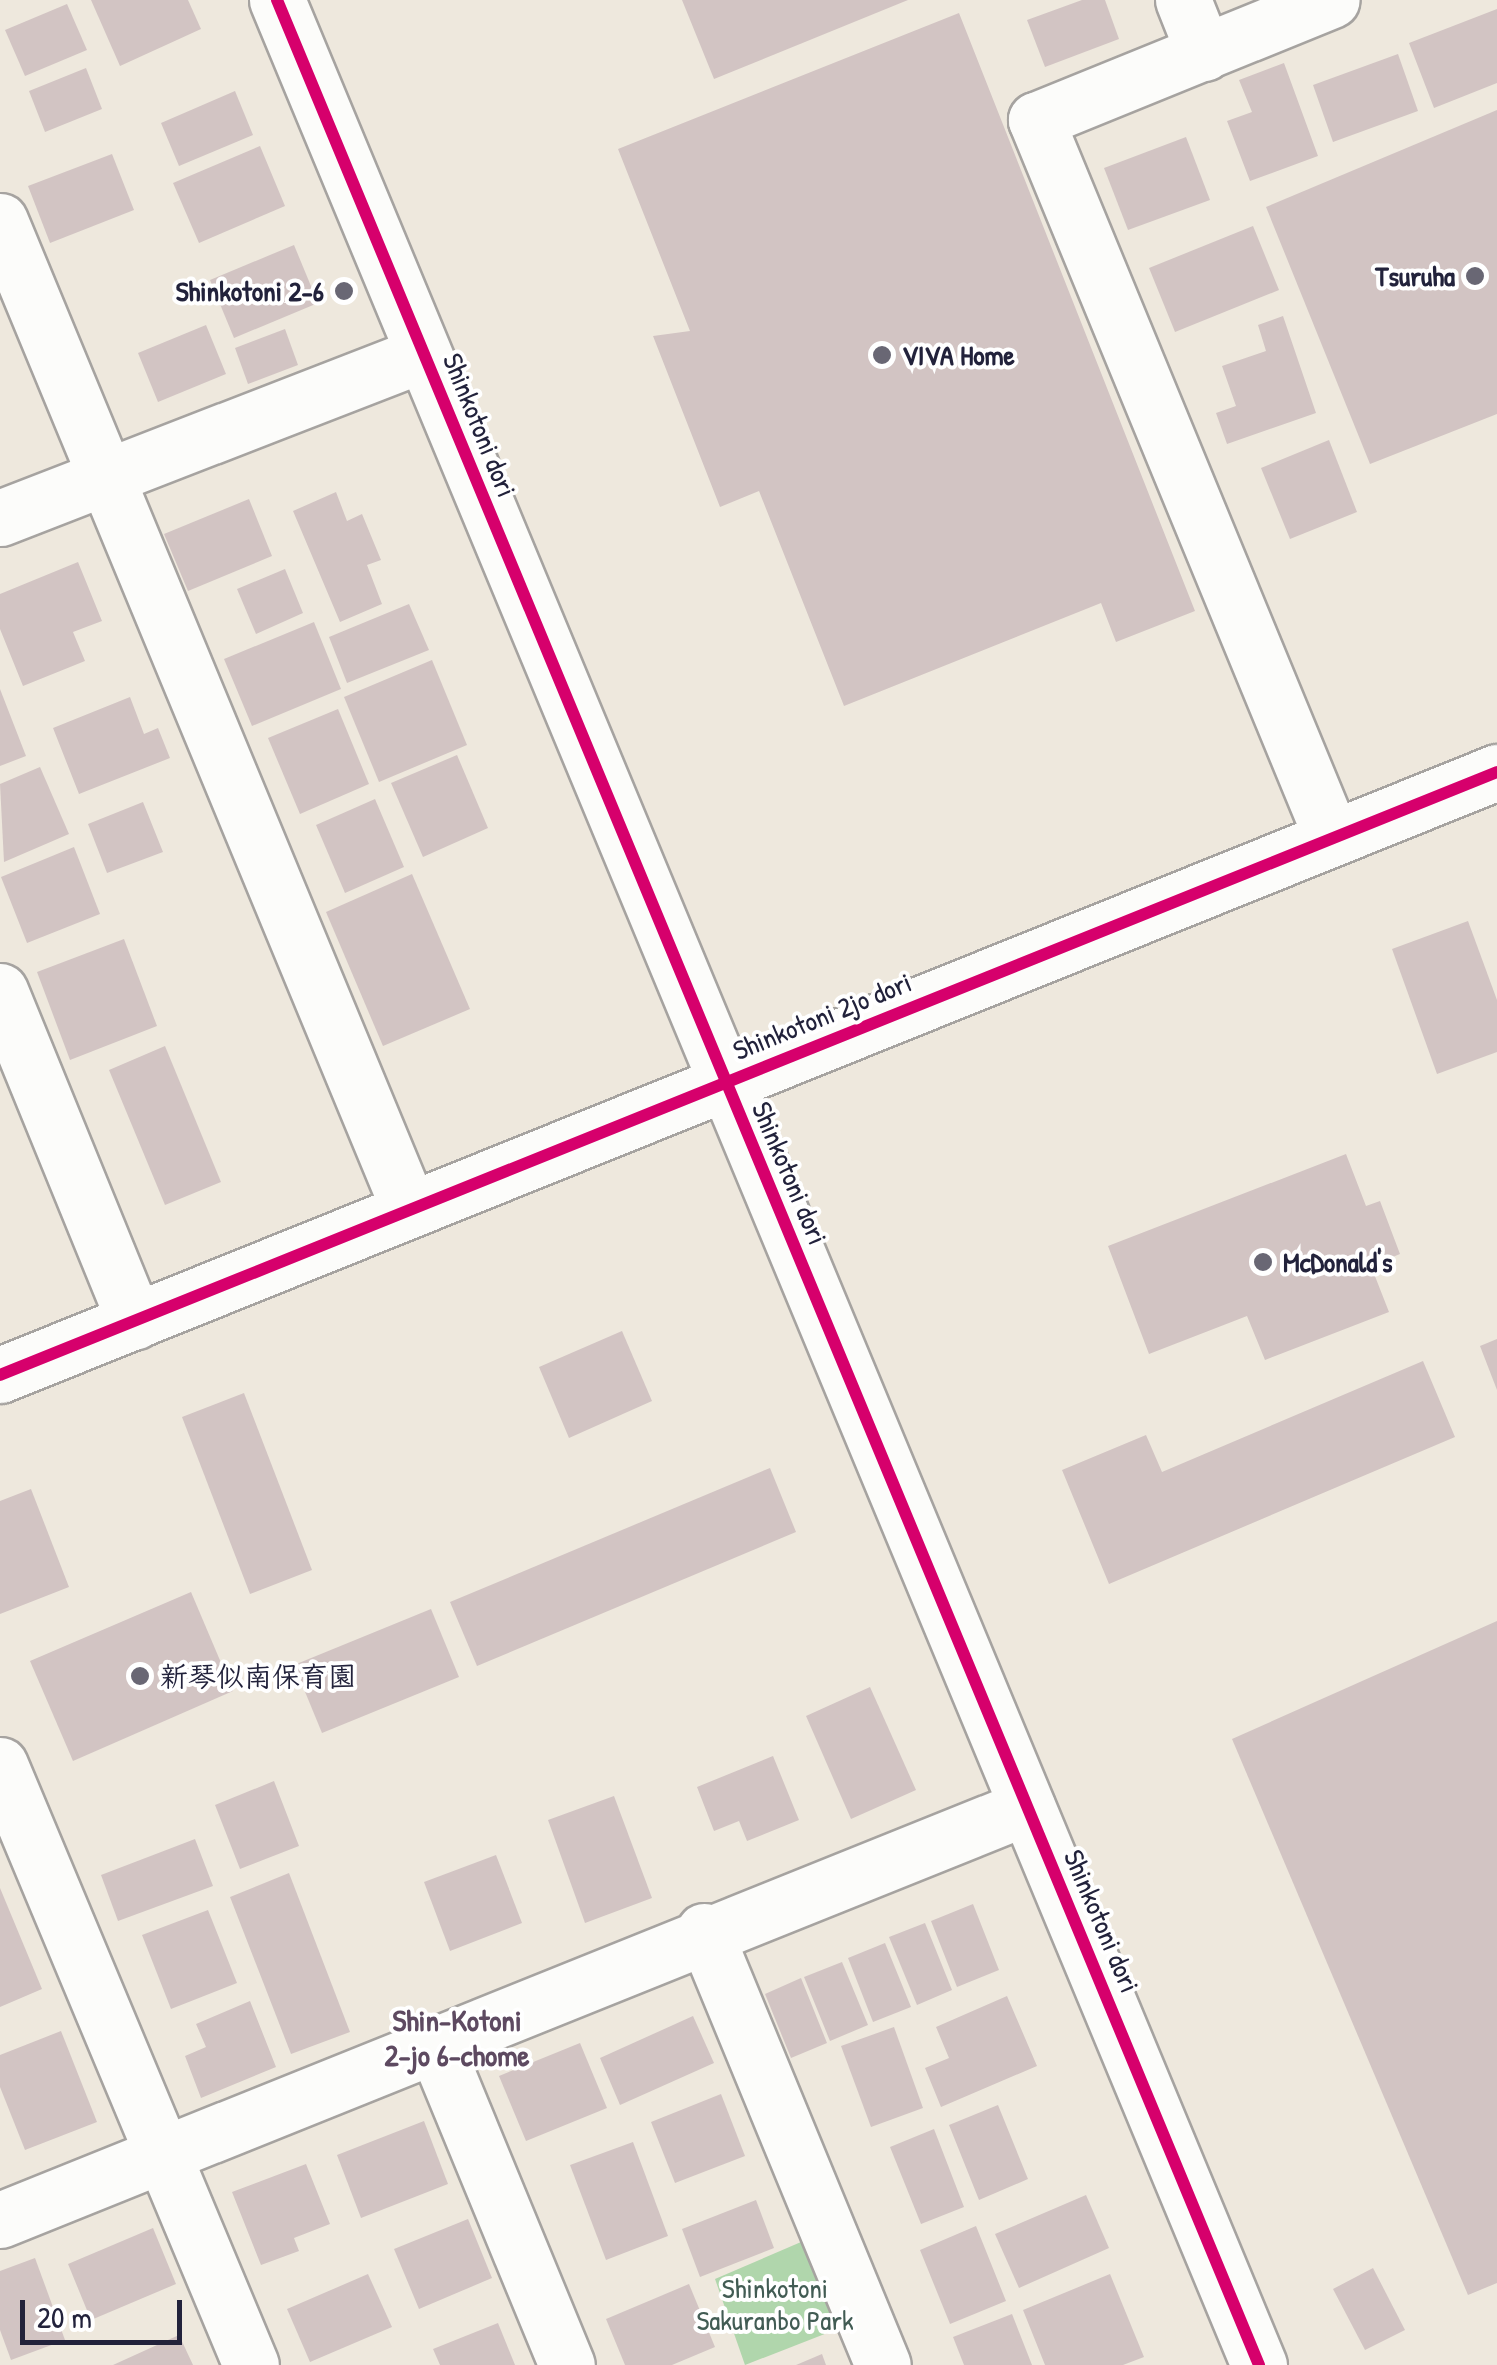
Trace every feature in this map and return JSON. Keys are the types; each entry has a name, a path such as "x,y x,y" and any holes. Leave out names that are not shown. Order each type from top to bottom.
{"street":[{"name":"Shinkotoni dori","path":"277,0 1260,2365"},
{"path":"1183,0 1204,52"},
{"path":"1332,0 1036,120 1332,838"},
{"path":"0,221 409,1209"},
{"path":"0,518 423,354"},
{"name":"Shinkotoni 2jo dori","path":"0,1375 1497,772"},
{"path":"1,995 135,1320"},
{"path":"0,1765 251,2365"},
{"path":"0,2220 704,1932 1027,1807"},
{"path":"704,1932 883,2365"},
{"path":"435,2044 567,2365"}],"green space":[{"name":"Shinkotoni Sakuranbo Park","path":"808,2239 840,2328 745,2365 715,2279"}],"building":[{"path":"91,0 188,0 201,29 120,66"},
{"path":"682,0 908,0 714,79"},
{"path":"1082,0 1105,0 1119,39 1045,67 1027,20"},
{"path":"67,4 87,50 25,76 5,30"},
{"path":"1497,9 1497,83 1434,108 1409,43"},
{"path":"959,13 1195,611 1116,642 1101,603 844,706 759,491 720,507 653,336 690,331 618,149"},
{"path":"1398,54 1418,111 1333,142 1313,85"},
{"path":"1284,63 1318,156 1250,181 1227,121 1252,112 1239,80"},
{"path":"86,68 102,109 45,132 29,91"},
{"path":"235,91 253,135 179,166 161,123"},
{"path":"1497,110 1497,414 1370,464 1266,207"},
{"path":"1186,137 1210,200 1128,230 1104,168"},
{"path":"260,146 285,206 199,243 173,183"},
{"path":"112,154 134,210 50,243 28,186"},
{"path":"1253,226 1279,290 1175,332 1149,268"},
{"path":"294,245 318,303 234,338 210,280"},
{"path":"1283,316 1316,413 1227,444 1216,413 1236,406 1222,366 1266,351 1258,325"},
{"path":"206,325 226,374 158,402 138,353"},
{"path":"285,329 298,365 248,384 235,348"},
{"path":"1329,440 1357,512 1290,539 1261,468"},
{"path":"336,492 347,521 362,514 381,560 367,565 382,604 340,622 293,511"},
{"path":"249,499 272,556 188,591 164,534"},
{"path":"78,562 102,621 73,632 85,661 23,686 0,629 0,594"},
{"path":"285,569 303,613 256,634 237,589"},
{"path":"409,604 429,650 347,683 329,637"},
{"path":"314,622 341,689 252,726 224,659"},
{"path":"432,660 467,745 379,782 344,697"},
{"path":"0,689 26,756 0,766"},
{"path":"130,697 144,734 158,728 170,758 79,794 53,728"},
{"path":"338,709 369,784 300,814 268,738"},
{"path":"457,755 488,828 423,857 391,783"},
{"path":"40,767 69,834 4,862 0,784"},
{"path":"375,799 404,867 345,893 316,825"},
{"path":"143,802 163,852 107,873 88,824"},
{"path":"74,847 100,914 27,943 1,877"},
{"path":"412,874 470,1009 383,1046 326,912"},
{"path":"1468,921 1497,1000 1497,1052 1437,1074 1392,949"},
{"path":"124,939 157,1026 70,1060 37,972"},
{"path":"165,1046 221,1182 165,1205 109,1070"},
{"path":"1346,1154 1366,1206 1380,1201 1400,1254 1371,1266 1389,1312 1265,1360 1247,1316 1149,1354 1108,1246"},
{"path":"622,1331 652,1401 569,1438 539,1367"},
{"path":"1497,1339 1497,1390 1480,1346"},
{"path":"1423,1361 1455,1437 1109,1584 1062,1470 1146,1435 1162,1472"},
{"path":"244,1393 312,1570 250,1594 182,1417"},
{"path":"770,1468 796,1532 477,1666 450,1602"},
{"path":"31,1489 69,1587 0,1614 0,1501"},
{"path":"191,1592 233,1691 73,1761 30,1661"},
{"path":"431,1609 459,1677 322,1733 294,1665"},
{"path":"1497,1621 1497,2283 1468,2295 1232,1739"},
{"path":"870,1687 916,1790 851,1819 806,1716"},
{"path":"773,1756 799,1820 747,1841 739,1821 714,1831 697,1787"},
{"path":"274,1781 299,1846 240,1869 215,1805"},
{"path":"614,1796 652,1898 585,1923 548,1820"},
{"path":"195,1839 213,1886 118,1921 101,1875"},
{"path":"496,1855 522,1923 450,1951 424,1882"},
{"path":"289,1873 350,2032 291,2054 230,1897"},
{"path":"0,1888 42,1989 0,2007"},
{"path":"973,1904 999,1970 957,1987 931,1921"},
{"path":"208,1910 237,1983 171,2009 142,1935"},
{"path":"925,1923 952,1990 917,2005 889,1937"},
{"path":"885,1943 911,2007 873,2022 848,1958"},
{"path":"842,1962 868,2025 830,2041 804,1977"},
{"path":"801,1978 827,2043 791,2058 765,1994"},
{"path":"1007,1996 1037,2066 941,2107 925,2068 949,2058 936,2027"},
{"path":"250,2001 276,2067 201,2098 185,2056 206,2047 196,2024"},
{"path":"693,2016 714,2063 620,2105 600,2058"},
{"path":"894,2027 923,2108 871,2127 841,2046"},
{"path":"61,2031 97,2122 25,2150 0,2087 0,2055"},
{"path":"580,2043 607,2108 526,2141 499,2076"},
{"path":"721,2094 745,2156 675,2183 651,2122"},
{"path":"998,2105 1028,2179 979,2200 949,2125"},
{"path":"424,2121 448,2184 361,2218 337,2155"},
{"path":"934,2129 964,2207 921,2224 890,2147"},
{"path":"633,2142 668,2236 606,2260 570,2165"},
{"path":"306,2164 330,2224 294,2238 299,2251 261,2265 232,2192"},
{"path":"1086,2195 1109,2248 1019,2288 995,2234"},
{"path":"756,2200 774,2248 700,2277 682,2229"},
{"path":"468,2219 492,2278 419,2309 394,2249"},
{"path":"976,2226 1006,2301 950,2324 920,2250"},
{"path":"153,2228 176,2284 91,2320 68,2264"},
{"path":"35,2258 65,2340 11,2360 0,2330 0,2271"},
{"path":"1373,2268 1405,2330 1365,2350 1333,2289"},
{"path":"368,2274 392,2327 310,2362 287,2309"},
{"path":"1110,2274 1144,2357 1123,2365 1045,2365 1023,2310"},
{"path":"689,2284 715,2347 672,2365 625,2365 606,2319"},
{"path":"1012,2314 1032,2365 964,2365 953,2337"},
{"path":"498,2323 515,2365 440,2365 433,2349"},
{"path":"179,2335 193,2365 113,2365"},
{"path":"822,2354 826,2365 796,2365"}],"cycle path":[{"path":"277,0 1259,2365"},
{"path":"0,1375 1497,772"}],"place":[{"name":"Tsuruha","path":"1475,276"},
{"name":"Shinkotoni 2-6","path":"344,291"},
{"name":"VIVA Home","path":"882,355"},
{"name":"McDonald's","path":"1263,1262"},
{"name":"新琴似南保育園","path":"140,1676"}],"district":[{"name":"Shin-Kotoni 2-jo 6-chome","path":"457,2037"}]}
